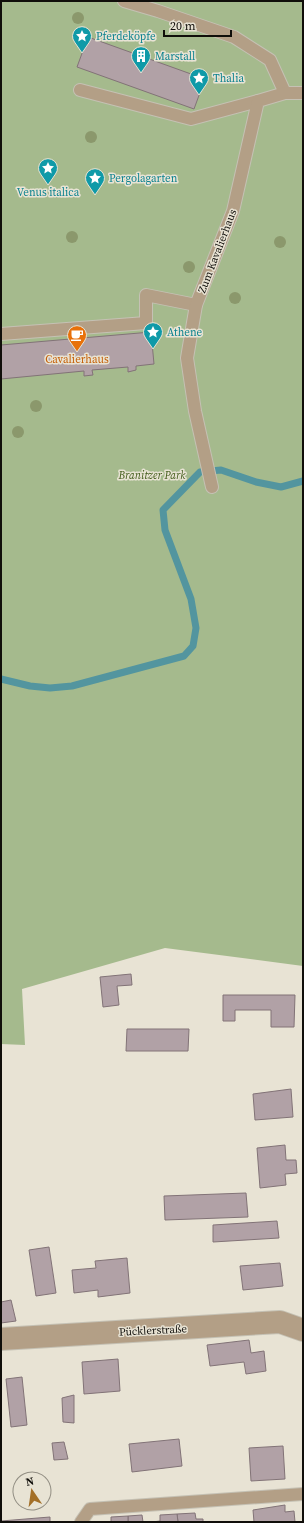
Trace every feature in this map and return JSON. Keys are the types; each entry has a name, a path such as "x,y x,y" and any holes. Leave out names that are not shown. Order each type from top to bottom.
{"street":[{"name":"Pücklerstraße","path":"1,1339 280,1322 303,1330"}],"lane":[{"path":"124,1 234,37 270,60 285,93"},
{"path":"80,90 191,119 285,93 303,93"},
{"name":"Zum Kavalierhaus","path":"212,487 195,411 187,358 196,305 233,211 258,101"},
{"path":"1,334 146,323 146,295 196,305"},
{"path":"81,1522 90,1509 303,1494"}],"green space":[{"name":"Branitzer Park","path":"1,1 303,1 303,966 165,948 22,989 25,1045 1,1044"}],"building":[{"name":"Marstall","path":"88,37 205,79 194,109 77,67"},
{"name":"Cavalierhaus","path":"151,332 154,364 136,366 136,370 128,372 128,367 92,370 93,375 84,376 84,371 1,379 1,345"},
{"path":"131,974 132,985 117,986 119,1005 103,1007 100,977"},
{"path":"223,995 295,995 294,1027 271,1027 271,1010 235,1010 235,1021 223,1021"},
{"path":"127,1029 189,1029 188,1051 126,1051"},
{"path":"291,1089 293,1117 255,1120 253,1094"},
{"path":"285,1145 286,1160 296,1160 297,1173 285,1174 286,1185 260,1188 257,1148"},
{"path":"246,1193 248,1217 165,1220 164,1196"},
{"path":"277,1221 279,1238 213,1242 213,1225"},
{"path":"49,1247 56,1293 36,1296 29,1250"},
{"path":"127,1258 130,1293 98,1297 98,1290 74,1293 72,1270 96,1268 95,1261"},
{"path":"280,1263 283,1286 243,1290 240,1266"},
{"path":"11,1300 16,1321 1,1323 1,1302"},
{"path":"249,1340 251,1353 264,1351 266,1371 246,1374 244,1362 210,1366 207,1345"},
{"path":"118,1359 120,1391 84,1394 82,1362"},
{"path":"22,1377 27,1425 11,1427 6,1379"},
{"path":"74,1395 74,1423 63,1422 62,1398"},
{"path":"179,1439 182,1466 132,1472 129,1444"},
{"path":"64,1442 68,1459 54,1460 52,1443"},
{"path":"283,1446 285,1479 251,1481 249,1448"},
{"path":"285,1505 285,1512 294,1511 295,1522 254,1522 253,1510"},
{"path":"195,1513 196,1519 203,1519 203,1522 178,1522 177,1514"},
{"path":"177,1514 178,1522 152,1522 160,1521 160,1515"},
{"path":"142,1515 143,1522 128,1522 128,1516"},
{"path":"128,1516 128,1522 111,1522 111,1517"},
{"path":"50,1517 50,1522 1,1522 1,1521"}],"waterway":[{"path":"1,679 30,686 50,688 72,686 184,656 193,646 196,628 191,599 165,530 163,510 200,472 221,470 256,482 281,487 303,481"}],"place":[{"name":"Pferdeköpfe","path":"82,53"},
{"name":"Marstall","path":"141,73"},
{"name":"Thalia","path":"199,95"},
{"name":"Venus italica","path":"48,185"},
{"name":"Pergolagarten","path":"95,195"},
{"name":"Athene","path":"153,349"},
{"name":"Cavalierhaus","path":"77,352"}]}
